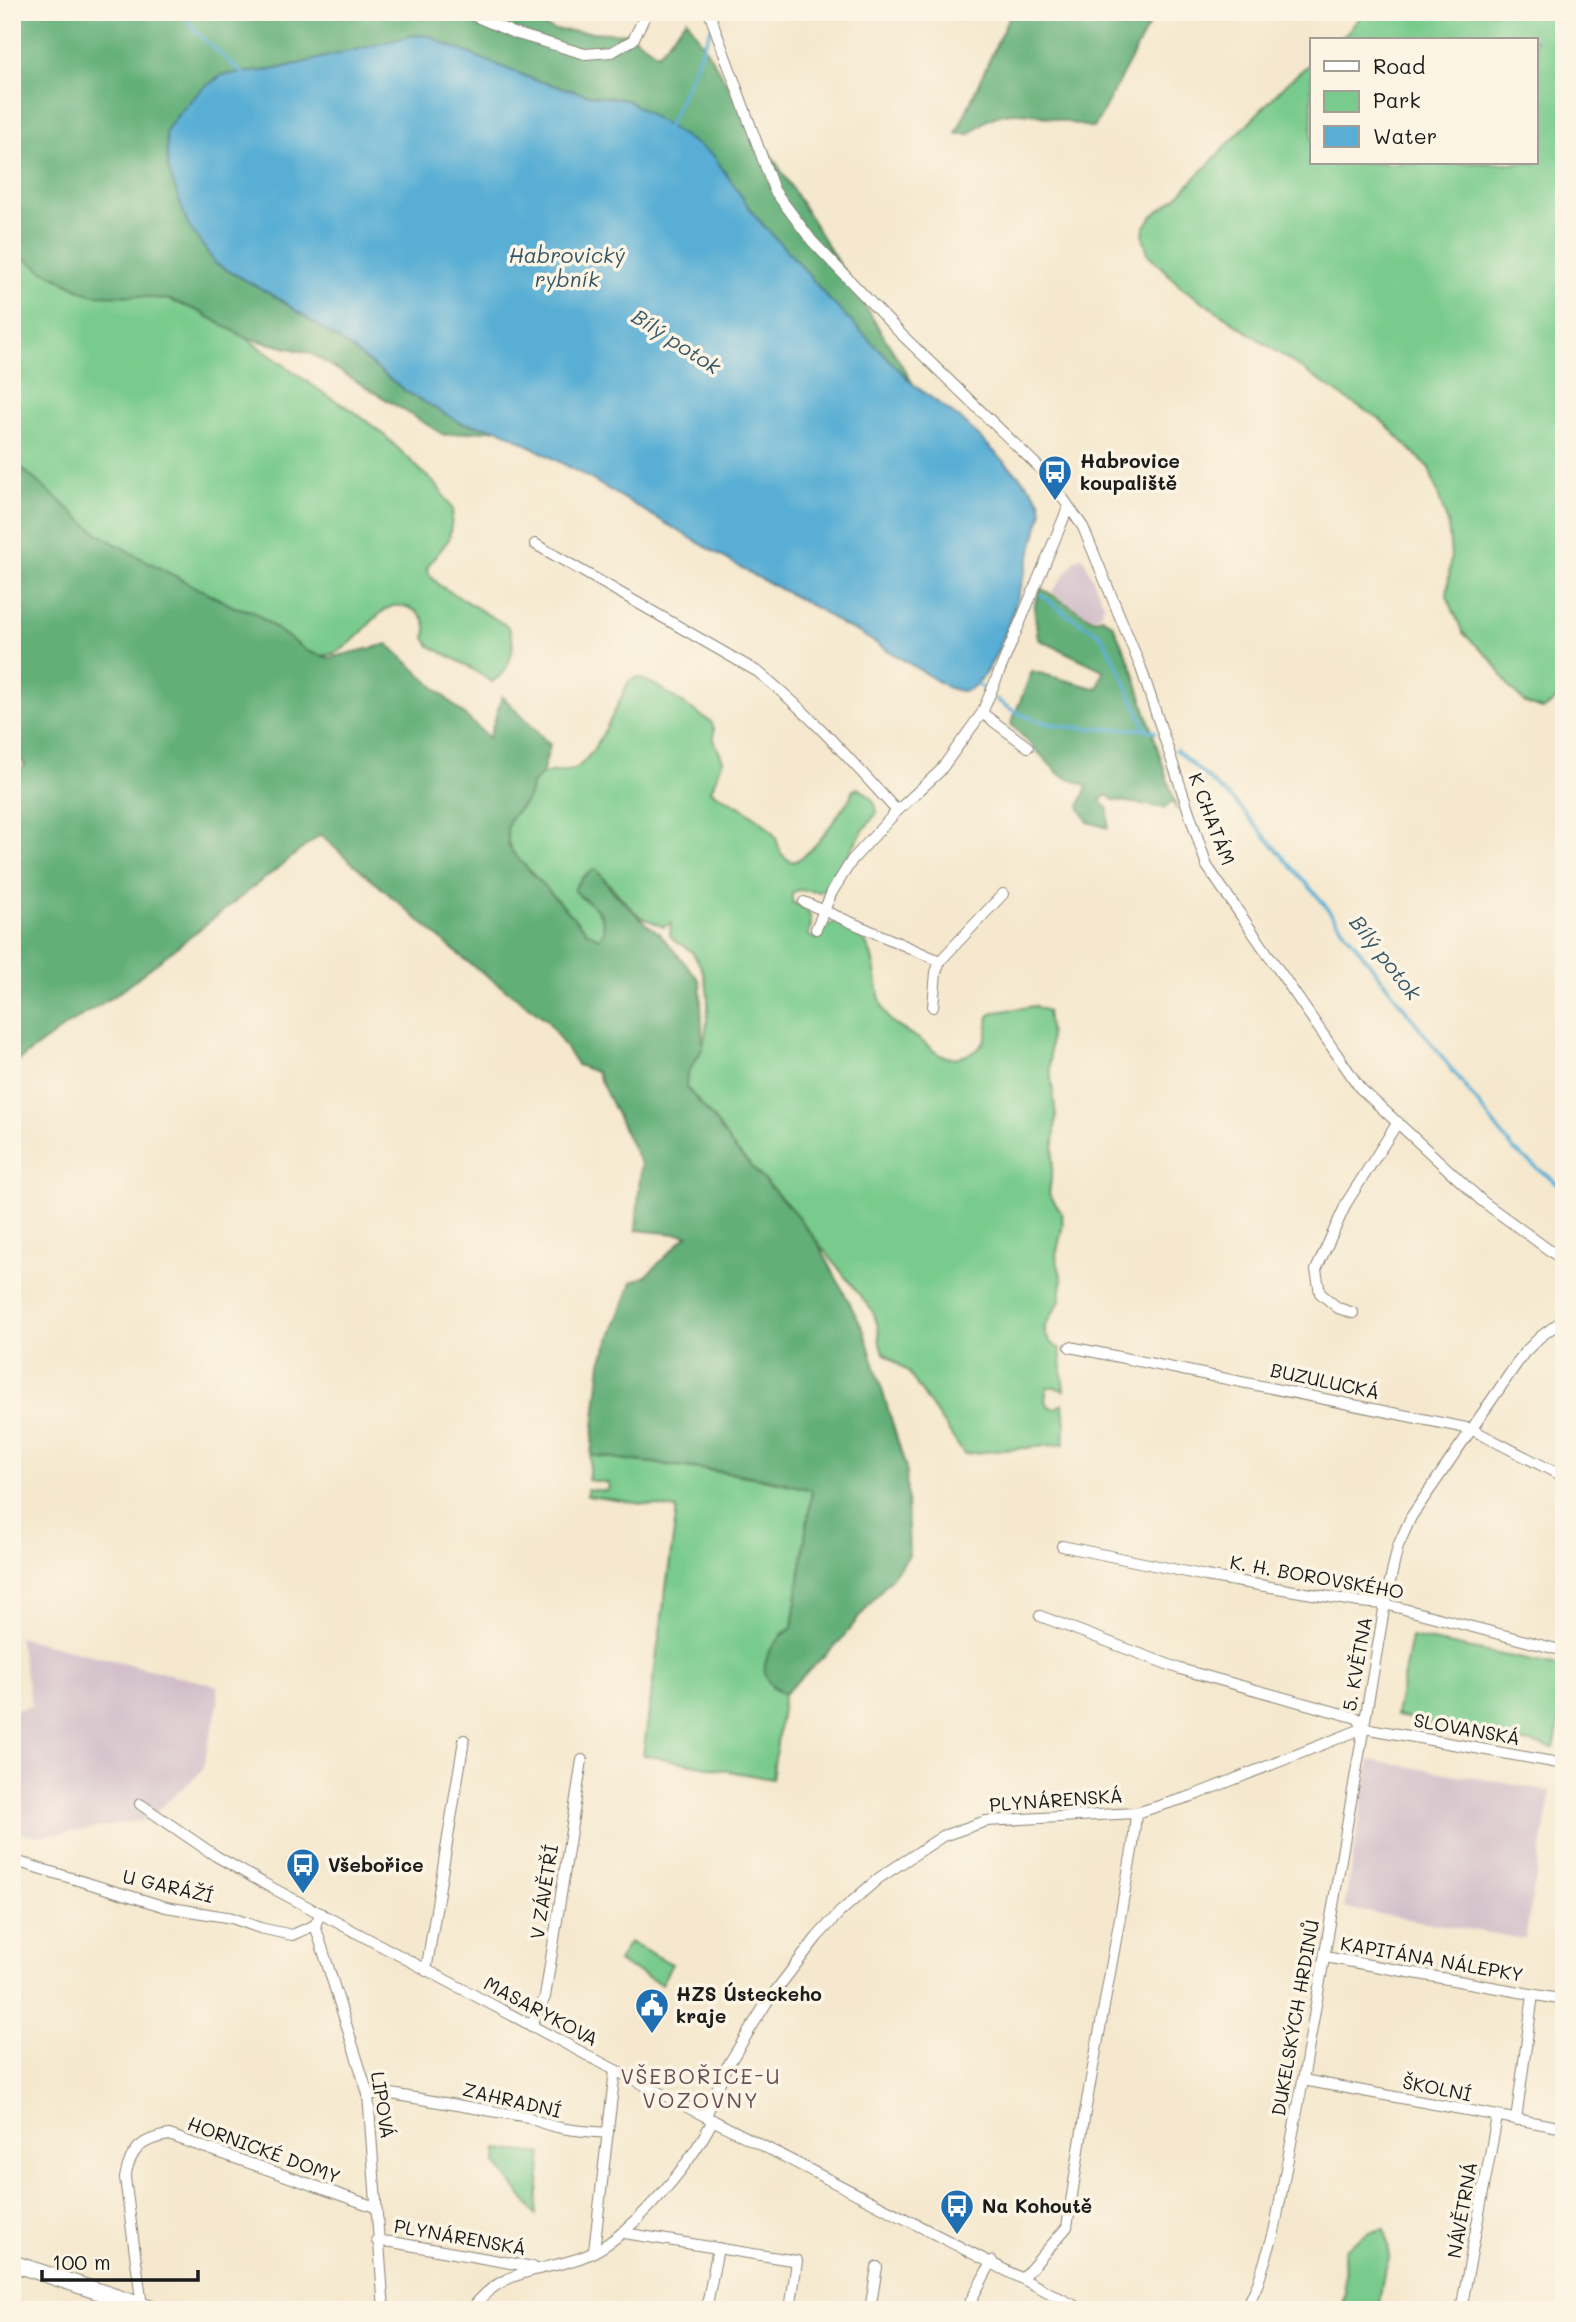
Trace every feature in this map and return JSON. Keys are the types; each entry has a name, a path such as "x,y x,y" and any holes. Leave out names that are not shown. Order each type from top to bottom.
{"main road":[{"path":"12,2263 148,2308"}],"street":[{"path":"465,12 514,33 585,54 612,52 633,40 647,12"},
{"name":"K CHATÁM","path":"709,12 774,190 812,241 900,333 1046,474 1083,527 1141,668 1207,866 1360,1088 1482,1201 1564,1263"},
{"path":"816,929 823,911 852,860 897,811 940,771 982,713 1068,508"},
{"path":"535,544 758,672 819,726 897,811"},
{"path":"982,713 1028,747"},
{"path":"933,1007 936,972 940,961 1003,894"},
{"path":"804,902 940,961"},
{"path":"1353,1313 1338,1308 1320,1293 1316,1270 1347,1202 1398,1122"},
{"name":"5. KVĚTNA","path":"1364,1728 1385,1604 1404,1530 1524,1353 1564,1319"},
{"name":"BUZULUCKÁ","path":"1070,1347 1471,1429 1564,1476"},
{"name":"K. H. BOROVSKÉHO","path":"1062,1546 1206,1576 1385,1604 1564,1651"},
{"name":"5. KVĚTNA","path":"1040,1616 1180,1669 1357,1718 1364,1728"},
{"name":"SLOVANSKÁ","path":"1364,1728 1564,1764"},
{"name":"PLYNÁRENSKÁ","path":"471,2310 492,2287 514,2274 580,2258 624,2233 699,2145 725,2070 767,2002 817,1937 879,1878 923,1847 943,1836 986,1821 1136,1812 1192,1796 1364,1728"},
{"name":"DUKELSKÝCH HRDINŮ","path":"1245,2310 1258,2283 1274,2232 1364,1728"},
{"path":"426,1971 464,1740"},
{"name":"V ZÁVĚTŘÍ","path":"531,2026 544,1997 583,1760"},
{"name":"MASARYKOVA","path":"141,1804 216,1856 426,1971 1083,2310"},
{"path":"1023,2278 1066,2227 1133,1845 1136,1812"},
{"name":"U GARÁŽÍ","path":"12,1860 166,1907 232,1918 292,1935 316,1924"},
{"path":"316,1924 321,1913"},
{"name":"LIPOVÁ","path":"316,1924 368,2094 384,2310"},
{"name":"KAPITÁNA NÁLEPKY","path":"1325,1957 1564,2000"},
{"name":"KAPITÁNA NÁLEPKY","path":"1516,2120 1533,1995"},
{"path":"594,2251 615,2070"},
{"name":"ŠKOLNÍ","path":"1303,2080 1564,2128"},
{"name":"ZAHRADNÍ","path":"368,2094 391,2094 528,2117 545,2126 564,2130 608,2133"},
{"name":"NÁVĚTRNÁ","path":"1461,2310 1497,2117"},
{"name":"HORNICKÉ DOMY","path":"148,2308 125,2178 135,2150 151,2138 169,2135 375,2207"},
{"path":"624,2233 797,2261 790,2310"},
{"name":"PLYNÁRENSKÁ","path":"377,2241 537,2268"},
{"path":"706,2310 718,2248"},
{"path":"966,2310 992,2261"},
{"path":"870,2310 877,2267"}],"shaded area":[{"path":"1083,557 1104,604 1101,613 1093,618 1052,592 1076,559"},
{"path":"18,1637 218,1686 218,1704 202,1771 146,1820 44,1836 12,1833 12,1711 32,1705"},
{"path":"1370,1760 1551,1791 1525,1939 1344,1908"}],"green space":[{"path":"12,12 504,12 554,30 629,34 658,54 687,19 914,385 826,297 755,216 627,100 589,95 535,80 431,36 415,35 273,70 222,75 180,112 166,131 216,264 278,298 353,350 407,392 461,423 499,429 444,435 310,353 246,338 196,310 170,300 84,292 42,270 12,250"},
{"path":"1011,12 1138,12 1151,21 1094,128 1013,113 984,122 970,134 956,134"},
{"path":"1365,12 1564,12 1564,692 1546,708 1525,703 1511,689 1492,660 1463,633 1447,596 1451,555 1448,524 1429,468 1380,419 1181,287 1148,254 1143,237 1144,228 1152,216 1175,199 1288,82 1310,64 1310,164 1538,164 1538,38 1342,38"},
{"path":"12,250 42,270 84,292 170,300 196,310 235,330 383,434 438,487 453,510 449,539 428,566 427,572 439,585 507,626 511,633 512,649 504,671 492,682 430,646 425,638 425,621 412,609 399,606 393,606 381,613 339,651 329,655 309,652 255,613 234,607 148,563 114,544 64,508 12,460"},
{"path":"12,460 97,533 234,607 252,611 307,651 329,658 388,644 489,738 502,696 550,745 542,774 533,782 527,800 510,818 507,827 508,844 513,853 587,932 599,938 604,933 602,917 595,907 574,890 582,878 597,870 611,889 659,933 700,981 703,1048 687,1074 686,1087 734,1148 794,1212 819,1245 864,1331 906,1468 909,1556 839,1642 784,1694 767,1679 766,1661 776,1643 792,1628 812,1490 757,1477 591,1455 601,1362 632,1282 646,1276 687,1235 636,1230 641,1164 596,1072 577,1065 547,1020 464,959 320,835 117,994 64,1027 12,1065 12,777 25,765 12,748"},
{"path":"1041,588 1094,620 1102,617 1113,625 1132,667 1177,810 1173,802 1164,808 1114,800 1106,795 1100,801 1108,808 1108,828 1088,822 1079,807 1087,786 1060,775 1011,724 1032,671 1098,689 1103,670 1038,639 1034,606"},
{"path":"638,677 657,686 711,722 714,740 723,760 711,791 766,826 775,836 783,856 787,859 793,862 801,858 817,843 850,798 852,791 857,788 871,798 877,813 828,886 820,892 798,890 792,893 792,902 809,914 811,924 808,936 817,939 827,926 837,923 843,924 862,938 873,961 884,1011 894,1024 937,1053 953,1058 973,1052 983,1044 989,1016 996,1012 1035,1006 1047,1011 1056,1116 1049,1194 1061,1212 1063,1224 1056,1256 1062,1280 1060,1301 1045,1326 1045,1334 1051,1343 1060,1349 1064,1391 1047,1387 1045,1401 1050,1407 1056,1408 1063,1403 1064,1444 964,1454 908,1372 884,1353 873,1312 794,1212 734,1148 686,1087 688,1073 704,1042 708,994 697,959 670,935 671,923 663,927 641,917 597,871 580,897 595,907 603,921 604,933 599,938 593,936 536,881 512,850 508,840 508,825 527,799 534,781 543,774 572,770 584,762 606,728 629,681"},
{"path":"591,1455 730,1473 812,1490 792,1628 782,1634 772,1688 784,1694 772,1779 643,1755 677,1509 587,1496 587,1489 608,1491 609,1483 588,1480"},
{"path":"1411,1637 1564,1667 1564,1701 1554,1748 1396,1716"},
{"path":"629,1942 672,1964 661,1984 618,1962"},
{"path":"497,2149 542,2154 536,2215 496,2163"},
{"path":"1385,2229 1390,2256 1384,2273 1378,2310 1341,2310 1345,2292 1344,2250 1369,2232"}],"water":[{"name":"Habrovický rybník","path":"415,35 431,36 535,80 589,95 627,100 713,155 755,216 827,297 914,385 963,421 1030,487 1040,501 1042,511 1015,607 994,658 982,677 970,689 962,691 949,688 818,609 755,576 584,475 499,429 461,423 407,392 353,350 278,298 216,264 188,225 168,168 166,131 180,112 201,90 222,75 273,70"}],"waterway":[{"name":"Bílý potok","path":"185,12 194,30 243,74"},
{"path":"667,129 712,27"},
{"name":"Bílý potok","path":"1041,595 1101,635 1146,729 1155,732"},
{"path":"977,684 983,689"},
{"path":"997,700 1014,711 1049,724 1087,729 1145,729"},
{"name":"Bílý potok","path":"1176,750 1235,802 1320,899 1514,1150 1564,1189"}],"place":[{"name":"Habrovice koupaliště","path":"1055,502"},
{"name":"Všebořice","path":"303,1895"},
{"name":"HZS Ústeckeho kraje","path":"652,2035"},
{"name":"Na Kohoutě","path":"957,2236"}],"district":[{"name":"VŠEBOŘICE-U VOZOVNY","path":"701,2089"}]}
